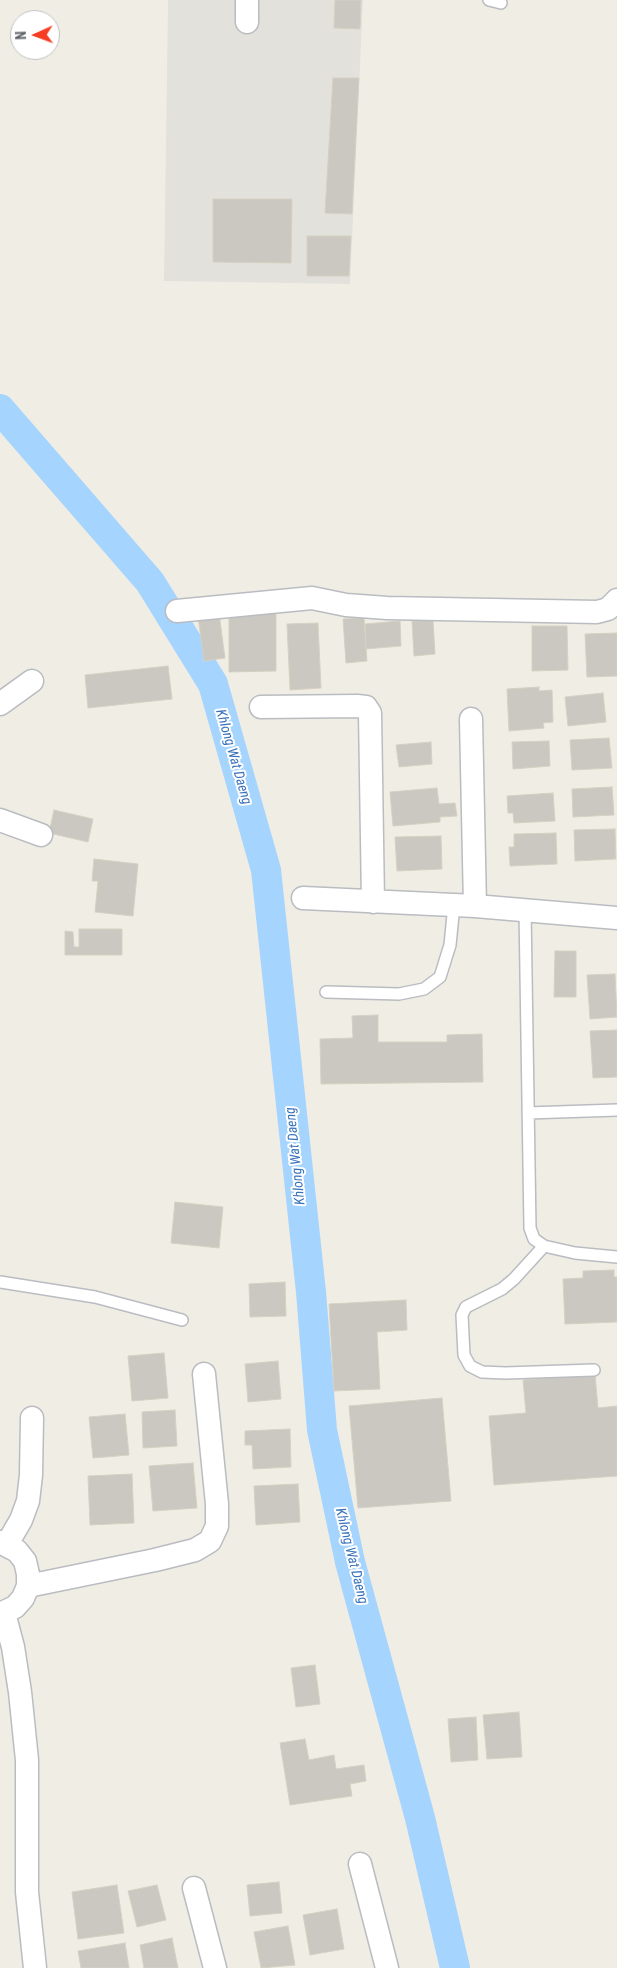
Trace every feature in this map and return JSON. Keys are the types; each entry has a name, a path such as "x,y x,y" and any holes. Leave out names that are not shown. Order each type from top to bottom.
{"street":[{"path":"247,0 247,22"},
{"path":"177,611 312,598 346,605 387,608 597,612 608,609 617,600"},
{"path":"0,704 32,681"},
{"path":"261,707 357,706 366,707 370,713 374,902"},
{"path":"464,906 470,719"},
{"path":"0,820 41,835"},
{"path":"303,898 464,906 617,918"},
{"path":"28,1586 155,1560 195,1550 210,1541 217,1526 217,1504 204,1374"},
{"path":"32,1418 31,1475 28,1501 21,1520 4,1543 25,1561 28,1586 15,1607 2,1613 13,1647 27,1760 27,1892 35,1968"},
{"path":"360,1864 387,1968"},
{"path":"194,1888 215,1968"}],"lane":[{"path":"326,992 399,994 424,989 440,976 464,906"},
{"path":"525,910 530,1228 534,1239 544,1246 575,1253 617,1257"},
{"path":"528,1113 617,1110"},
{"path":"544,1246 502,1289 466,1307 462,1315 464,1355 470,1366 482,1372 504,1374 594,1370"},
{"path":"0,1282 95,1297 182,1320"}],"shaded area":[{"path":"168,0 363,0 350,284 164,281"}],"building":[{"path":"335,0 361,0 360,29 334,28"},
{"path":"333,78 359,78 352,214 325,213"},
{"path":"213,199 292,199 291,263 213,262"},
{"path":"307,236 351,236 349,276 307,276"},
{"path":"229,612 276,612 276,671 229,672"},
{"path":"219,613 225,658 204,661 198,616"},
{"path":"364,618 367,661 346,663 343,619"},
{"path":"433,620 435,654 414,656 412,621"},
{"path":"400,621 401,646 366,649 365,624"},
{"path":"318,623 321,688 290,690 287,624"},
{"path":"532,626 567,626 568,670 532,671"},
{"path":"617,633 617,676 587,677 585,634"},
{"path":"168,666 172,699 88,708 85,675"},
{"path":"539,687 539,691 552,690 553,722 543,723 544,728 509,731 507,689"},
{"path":"603,693 606,722 568,726 565,697"},
{"path":"609,738 612,768 572,770 570,740"},
{"path":"549,741 550,766 513,769 512,742"},
{"path":"431,742 432,764 399,767 396,745"},
{"path":"612,787 614,815 573,817 572,789"},
{"path":"437,788 439,804 455,803 457,816 440,817 440,822 393,826 390,792"},
{"path":"553,793 555,821 514,823 513,813 508,813 507,796"},
{"path":"54,810 93,819 88,842 49,833"},
{"path":"615,829 616,859 575,861 574,830"},
{"path":"556,833 557,864 510,866 509,847 514,847 514,834"},
{"path":"441,836 442,869 397,871 395,837"},
{"path":"94,859 138,864 133,916 95,912 98,881 92,881"},
{"path":"79,929 122,929 122,955 65,955 65,931 73,932 74,947 79,947"},
{"path":"555,951 576,951 576,997 554,997"},
{"path":"615,974 617,1017 590,1019 587,975"},
{"path":"378,1015 378,1042 447,1042 447,1035 482,1034 483,1082 321,1084 320,1039 353,1038 352,1016"},
{"path":"617,1030 617,1077 593,1078 590,1031"},
{"path":"175,1202 223,1207 219,1248 171,1243"},
{"path":"614,1270 614,1277 617,1277 617,1322 565,1324 563,1279 583,1278 583,1271"},
{"path":"285,1282 286,1316 250,1317 249,1284"},
{"path":"406,1300 407,1330 377,1332 380,1389 334,1391 329,1304"},
{"path":"164,1353 168,1398 132,1401 128,1356"},
{"path":"278,1361 281,1399 248,1402 245,1364"},
{"path":"595,1374 598,1408 617,1406 617,1476 494,1485 489,1416 526,1413 523,1380"},
{"path":"442,1398 451,1501 358,1508 349,1406"},
{"path":"175,1410 177,1446 143,1448 142,1412"},
{"path":"125,1414 129,1455 93,1458 89,1417"},
{"path":"290,1429 291,1467 253,1469 252,1445 245,1445 245,1431"},
{"path":"193,1463 197,1508 153,1511 149,1466"},
{"path":"132,1474 134,1523 90,1525 88,1476"},
{"path":"298,1484 300,1522 256,1525 254,1486"},
{"path":"315,1665 320,1704 296,1707 291,1668"},
{"path":"519,1712 522,1757 487,1759 483,1715"},
{"path":"476,1717 478,1760 451,1762 448,1719"},
{"path":"305,1739 309,1760 334,1755 336,1769 364,1765 366,1781 350,1784 352,1796 290,1805 280,1743"},
{"path":"279,1882 282,1913 250,1916 247,1885"},
{"path":"117,1885 124,1933 78,1939 72,1892"},
{"path":"157,1885 166,1920 137,1927 128,1891"},
{"path":"337,1909 344,1949 310,1955 303,1915"},
{"path":"288,1926 295,1965 261,1968 254,1932"},
{"path":"172,1938 178,1968 144,1968 140,1945"},
{"path":"125,1943 129,1968 81,1968 78,1951"}],"waterway":[{"name":"Khlong Wat Daeng","path":"0,409 150,582 213,684 266,870 311,1292 322,1430 350,1562 420,1818 455,1968"}]}
